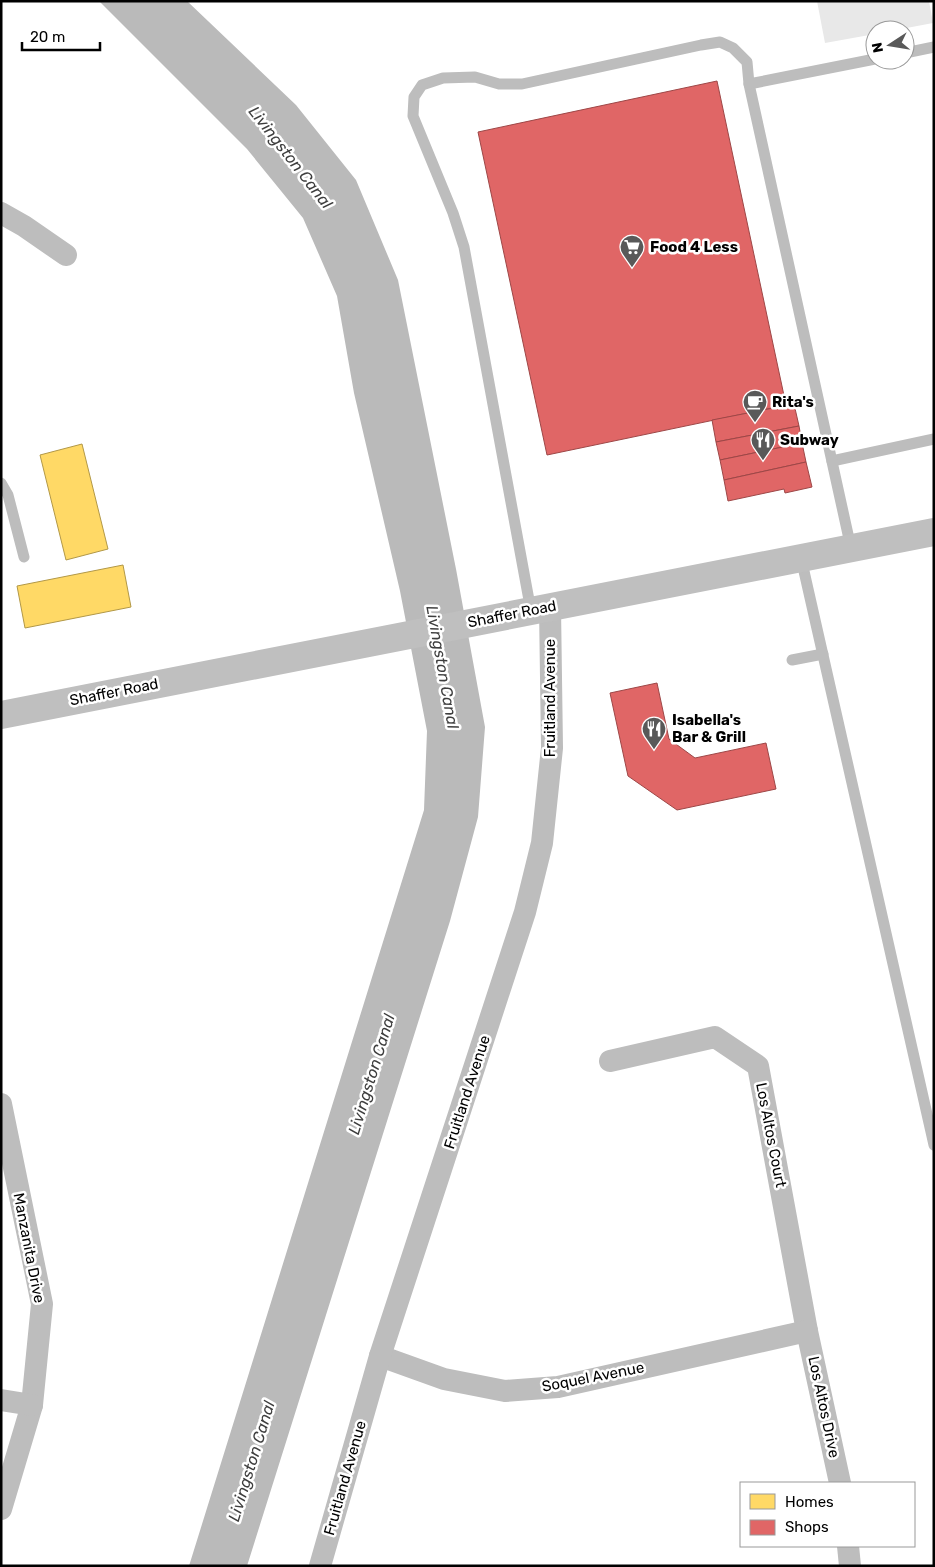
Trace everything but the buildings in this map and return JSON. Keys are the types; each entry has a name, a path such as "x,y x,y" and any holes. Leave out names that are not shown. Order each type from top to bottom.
{"main road":[{"name":"Shaffer Road","path":"1,715 934,532"}],"street":[{"path":"1,213 24,226 66,255"},
{"name":"Fruitland Avenue","path":"320,1566 380,1356 525,912 542,843 552,748 540,609"},
{"name":"Los Altos Court","path":"610,1061 715,1037 758,1066 807,1331"},
{"name":"Manzanita Drive","path":"1,1104 42,1304 32,1405 1,1509"},
{"name":"Soquel Avenue","path":"380,1356 444,1379 505,1391 558,1387 807,1331"},
{"name":"Los Altos Drive","path":"807,1331 840,1482"},
{"path":"1,1400 32,1405"},
{"path":"848,1547 850,1566"}],"lane":[{"path":"540,609 464,247 453,213 413,116 414,97 422,85 443,78 475,77 499,84 522,84 720,42 732,48 747,62 749,84 851,548"},
{"path":"915,51 934,47"},
{"path":"749,84 865,61"},
{"path":"832,461 934,439"},
{"path":"1,483 8,496 24,557"},
{"path":"801,558 934,1145"},
{"path":"792,660 823,654"}],"shaded area":[{"path":"817,1 929,1 933,23 915,26 915,20 865,20 865,36 825,43"}],"water":[{"name":"Livingston Canal","path":"99,1 187,1 296,105 356,180 398,280 456,569 485,727 478,817 450,921 247,1566 189,1566 424,810 427,731 400,591 354,393 337,296 303,218 247,149"}],"place":[{"name":"Food 4 Less","path":"632,268"},
{"name":"Rita's","path":"755,423"},
{"name":"Subway","path":"763,461"},
{"name":"Isabella's Bar & Grill","path":"654,750"}]}
